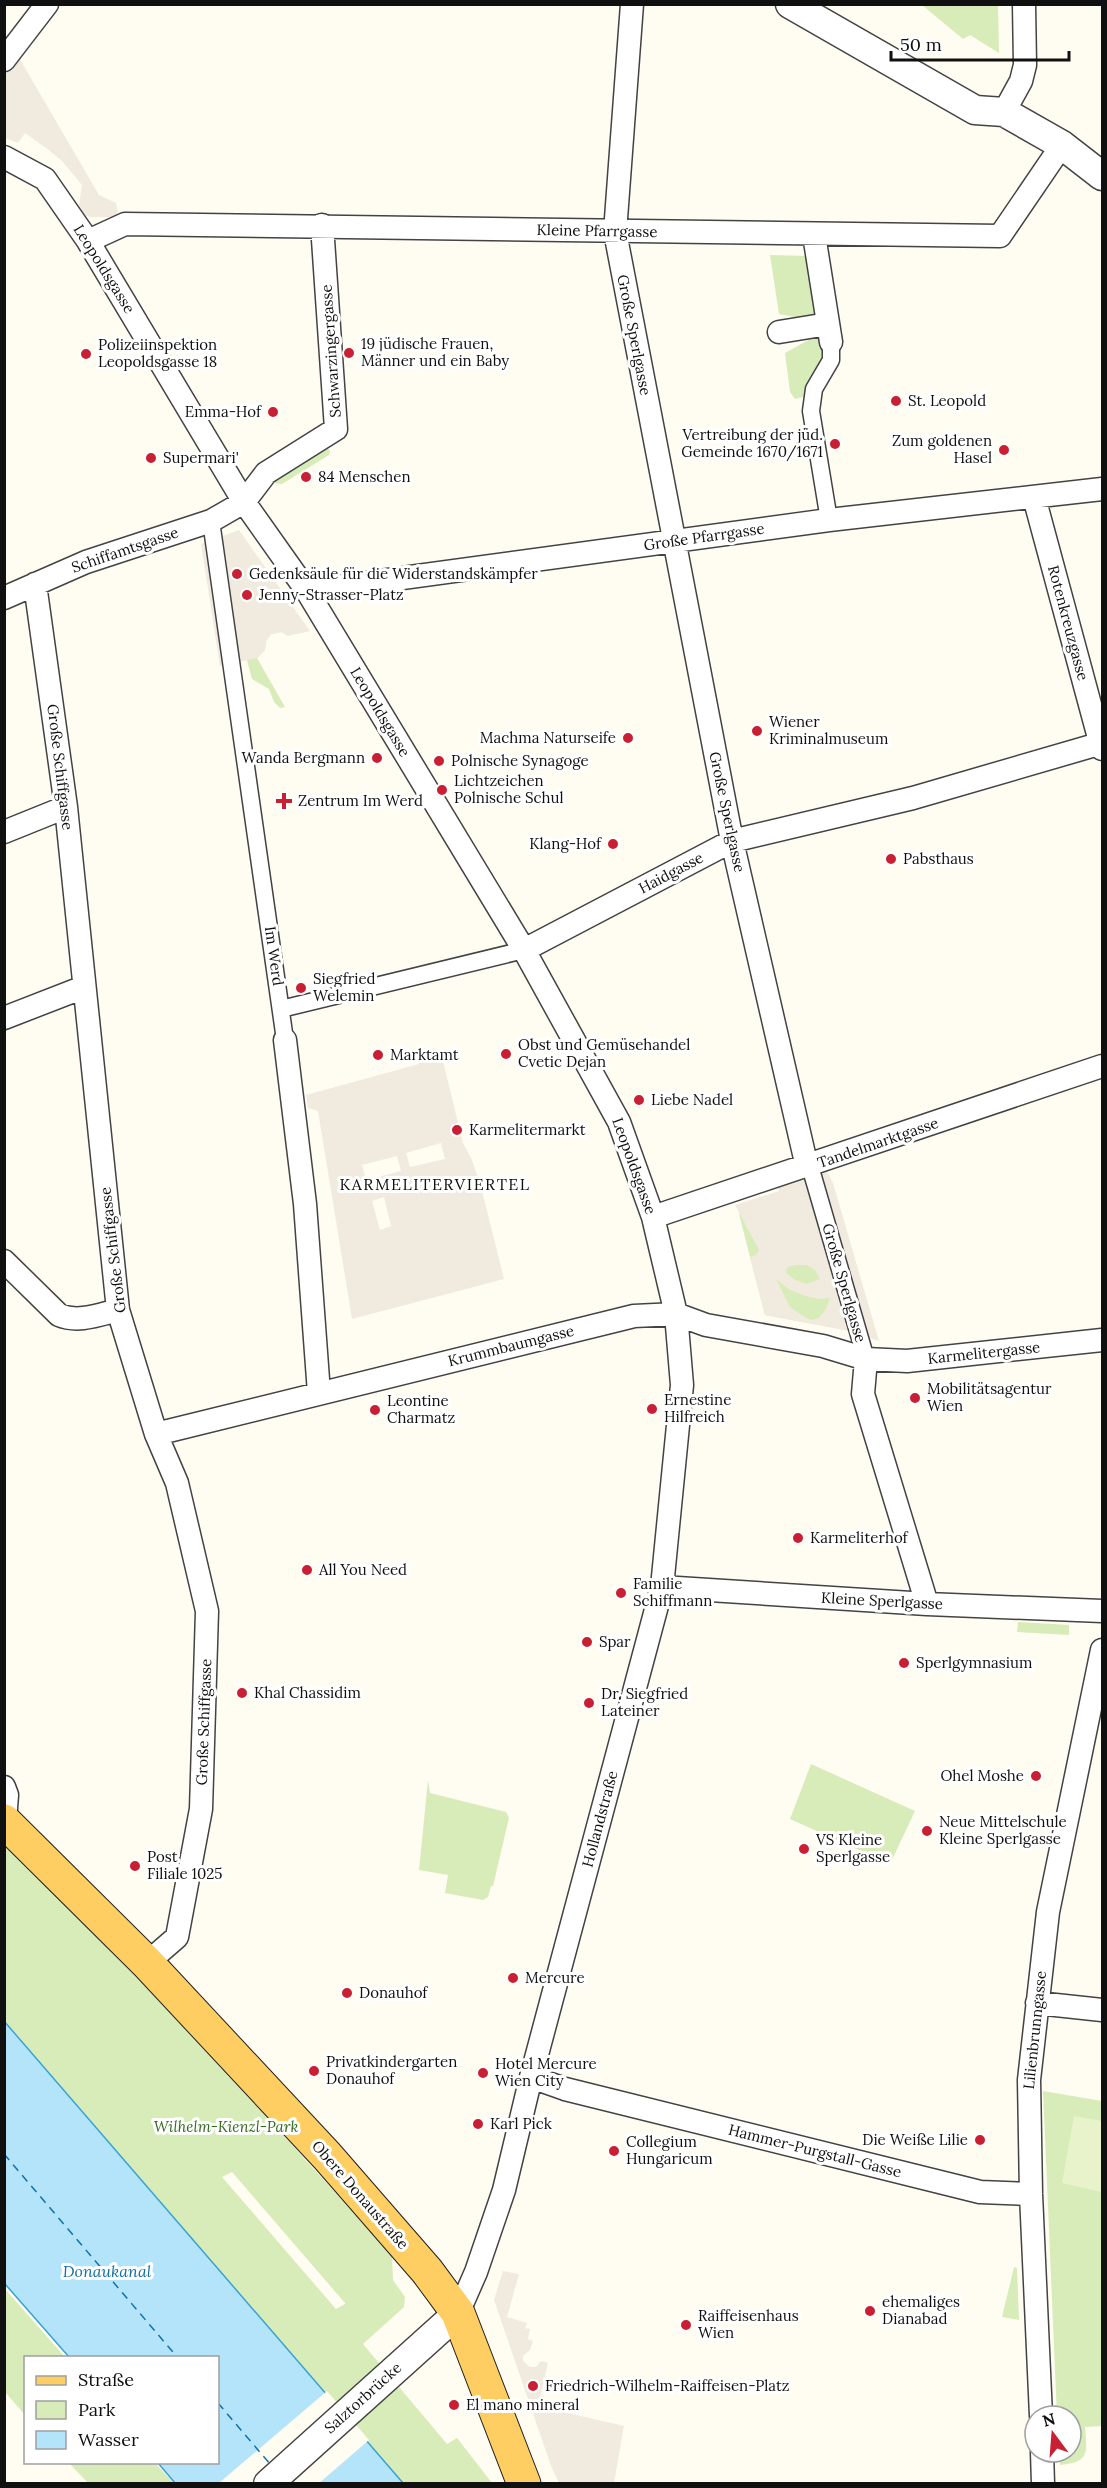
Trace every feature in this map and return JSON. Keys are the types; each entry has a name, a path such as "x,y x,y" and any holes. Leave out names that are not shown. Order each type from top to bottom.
{"main road":[{"name":"Obere Donaustraße","path":"5,1821 147,1963 327,2156 427,2271 458,2313 524,2484"}],"street":[{"path":"4,60 47,4"},
{"name":"Große Sperlgasse","path":"632,4 615,232 732,842 807,1167 812,1173 866,1359 863,1394 927,1604"},
{"path":"790,4 975,110 1004,112 1062,145 1102,176"},
{"path":"1004,112 1021,81 1025,64 1024,4"},
{"name":"Kleine Pfarrgasse","path":"88,241 125,224 1000,236 1062,145"},
{"name":"Leopoldsgasse","path":"4,157 45,178 88,241 244,502 307,591 524,950 619,1122 653,1217 676,1314"},
{"name":"Schwarzingergasse","path":"244,502 266,473 336,429 322,225"},
{"path":"814,235 830,333 831,360 814,388 811,411 829,520"},
{"path":"779,332 830,333"},
{"name":"Große Pfarrgasse","path":"307,591 829,520 1102,489"},
{"name":"Rotenkreuzgasse","path":"1034,497 1102,745"},
{"name":"Schiffamtsgasse","path":"4,598 86,562 211,521 244,502"},
{"name":"Im Werd","path":"211,521 285,1040 305,1204 319,1393"},
{"name":"Große Schiffgasse","path":"35,584 66,807 118,1310 156,1434 177,1483 207,1611 201,1809 177,1937 147,1963"},
{"name":"Haidgasse","path":"281,1009 524,950 732,842 913,798 1102,745"},
{"path":"4,832 66,807"},
{"path":"4,1018 84,987"},
{"name":"Tandelmarktgasse","path":"653,1217 1102,1066"},
{"path":"4,1261 49,1308 64,1318 83,1319 118,1310"},
{"name":"Krummbaumgasse","path":"156,1434 634,1316 676,1314 706,1325 824,1346 866,1359"},
{"name":"Hollandstraße","path":"458,2313 473,2279 504,2190 531,2077 662,1587 682,1385 676,1314"},
{"name":"Karmelitergasse","path":"866,1359 907,1361 1102,1340"},
{"name":"Kleine Sperlgasse","path":"662,1587 927,1604 1102,1611"},
{"name":"Lilienbrunngasse","path":"1041,2404 1031,2194 1029,2080 1048,1912 1102,1650"},
{"path":"4,1787 5,1821"},
{"path":"1037,2003 1102,2010"},
{"name":"Hammer-Purgstall-Gasse","path":"531,2077 577,2092 980,2192 1031,2194"},
{"name":"Salztorbrücke","path":"268,2484 458,2313"},
{"path":"1042,2464 1043,2484"}],"green space":[{"path":"922,5 998,5 999,53 970,35 963,39"},
{"path":"770,255 810,256 820,312 811,320 779,314"},
{"path":"821,333 826,352 807,396 795,399 790,392 785,353"},
{"path":"326,446 330,451 329,455 282,484 273,483 273,478"},
{"path":"265,623 281,632 271,634 266,641 265,650 257,658 285,707 280,708 274,702 269,689 252,679 239,631"},
{"path":"800,1195 845,1330 765,1315 739,1214"},
{"path":"1018,1622 1069,1625 1069,1635 1017,1632"},
{"path":"811,1764 915,1811 890,1864 790,1819"},
{"path":"428,1780 430,1793 506,1812 509,1818 493,1886 491,1886 488,1897 483,1900 445,1893 448,1875 419,1870"},
{"name":"Wilhelm-Kienzl-Park","path":"5,1843 151,1988 392,2256 393,2280 405,2297 404,2307 363,2344 447,2444 457,2438 492,2483 403,2483 5,2021","holes":["232,2172 345,2303 336,2309 222,2177"]},
{"path":"1043,2091 1102,2101 1102,2426 1085,2427 1086,2450 1083,2458 1083,2404 1056,2404"},
{"path":"1074,2116 1102,2121 1102,2192 1062,2183"},
{"path":"1014,2267 1017,2268 1019,2320 1002,2317"},
{"path":"4,2288 64,2356 24,2356 24,2414 5,2392"},
{"path":"70,2464 156,2464 174,2483 88,2483"}],"shaded area":[{"path":"18,56 99,195 116,203 118,212 113,217 84,215 79,205 82,185 62,161 50,151 25,133 18,143 5,138 4,72"},
{"name":"Jenny-Strasser-Platz","path":"239,530 310,631 288,636 281,632 271,634 266,641 265,650 257,658 220,666 201,544"},
{"path":"441,1053 463,1143 472,1160 481,1187 504,1279 352,1319 318,1111 308,1108 306,1095 419,1064 417,1057","holes":["441,1143 445,1159 410,1167 406,1153","397,1156 401,1171 366,1180 362,1165","384,1197 391,1226 380,1230 372,1201"]},
{"path":"826,1169 833,1183 879,1341 845,1330 765,1315 750,1257 756,1255 759,1250 735,1205 779,1191 778,1187","holes":["807,1265 815,1270 820,1279 807,1284 795,1280 786,1273 787,1267","776,1279 790,1290 806,1296 819,1299 830,1298 826,1309 819,1318 811,1320 803,1316 790,1307"]},
{"name":"Friedrich-Wilhelm-Raiffeisen-Platz","path":"503,2271 519,2274 507,2317 527,2323 525,2328 530,2329 528,2339 533,2341 530,2350 523,2356 523,2361 530,2367 536,2367 541,2361 548,2363 538,2406 624,2426 614,2483 559,2483 551,2466 494,2300"}],"water":[{"name":"Donaukanal","path":"4,2021 403,2483 175,2483 159,2464 219,2464 219,2356 68,2356 5,2284"}],"pier":[{"path":"327,2391 369,2440 318,2484 219,2483"}],"ferry route":[{"path":"4,2154 176,2356"},
{"path":"219,2404 270,2464"}],"place":[{"name":"19 jüdische Frauen, Männer und ein Baby","path":"349,353"},
{"name":"Polizeiinspektion Leopoldsgasse 18","path":"86,354"},
{"name":"St. Leopold","path":"896,401"},
{"name":"Emma-Hof","path":"273,412"},
{"name":"Vertreibung der jüd. Gemeinde 1670/1671","path":"835,444"},
{"name":"Zum goldenen Hasel","path":"1004,450"},
{"name":"Supermari'","path":"151,458"},
{"name":"84 Menschen","path":"306,477"},
{"name":"Gedenksäule für die Widerstandskämpfer","path":"237,574"},
{"name":"Jenny-Strasser-Platz","path":"247,595"},
{"name":"Wiener Kriminalmuseum","path":"757,731"},
{"name":"Machma Naturseife","path":"628,738"},
{"name":"Wanda Bergmann","path":"377,758"},
{"name":"Polnische Synagoge","path":"439,761"},
{"name":"Lichtzeichen Polnische Schul","path":"442,790"},
{"name":"Zentrum Im Werd","path":"284,801"},
{"name":"Klang-Hof","path":"613,844"},
{"name":"Pabsthaus","path":"891,859"},
{"name":"Siegfried Welemin","path":"301,988"},
{"name":"Obst und Gemüsehandel Cvetic Dejan","path":"506,1054"},
{"name":"Marktamt","path":"378,1055"},
{"name":"Liebe Nadel","path":"639,1100"},
{"name":"Karmelitermarkt","path":"457,1130"},
{"name":"Mobilitätsagentur Wien","path":"915,1398"},
{"name":"Ernestine Hilfreich","path":"652,1409"},
{"name":"Leontine Charmatz","path":"375,1410"},
{"name":"Karmeliterhof","path":"798,1538"},
{"name":"All You Need","path":"307,1570"},
{"name":"Familie Schiffmann","path":"621,1593"},
{"name":"Spar","path":"587,1642"},
{"name":"Sperlgymnasium","path":"904,1663"},
{"name":"Khal Chassidim","path":"242,1693"},
{"name":"Dr. Siegfried Lateiner","path":"589,1703"},
{"name":"Ohel Moshe","path":"1036,1776"},
{"name":"Neue Mittelschule Kleine Sperlgasse","path":"927,1831"},
{"name":"VS Kleine Sperlgasse","path":"804,1849"},
{"name":"Post Filiale 1025","path":"135,1866"},
{"name":"Mercure","path":"513,1978"},
{"name":"Donauhof","path":"347,1993"},
{"name":"Privatkindergarten Donauhof","path":"314,2071"},
{"name":"Hotel Mercure Wien City","path":"483,2073"},
{"name":"Karl Pick","path":"478,2124"},
{"name":"Die Weiße Lilie","path":"980,2140"},
{"name":"Collegium Hungaricum","path":"614,2151"},
{"name":"ehemaliges Dianabad","path":"870,2311"},
{"name":"Raiffeisenhaus Wien","path":"686,2325"},
{"name":"Friedrich-Wilhelm-Raiffeisen-Platz","path":"533,2386"},
{"name":"El mano mineral","path":"454,2405"}],"district":[{"name":"KARMELITERVIERTEL","path":"435,1184"}]}
